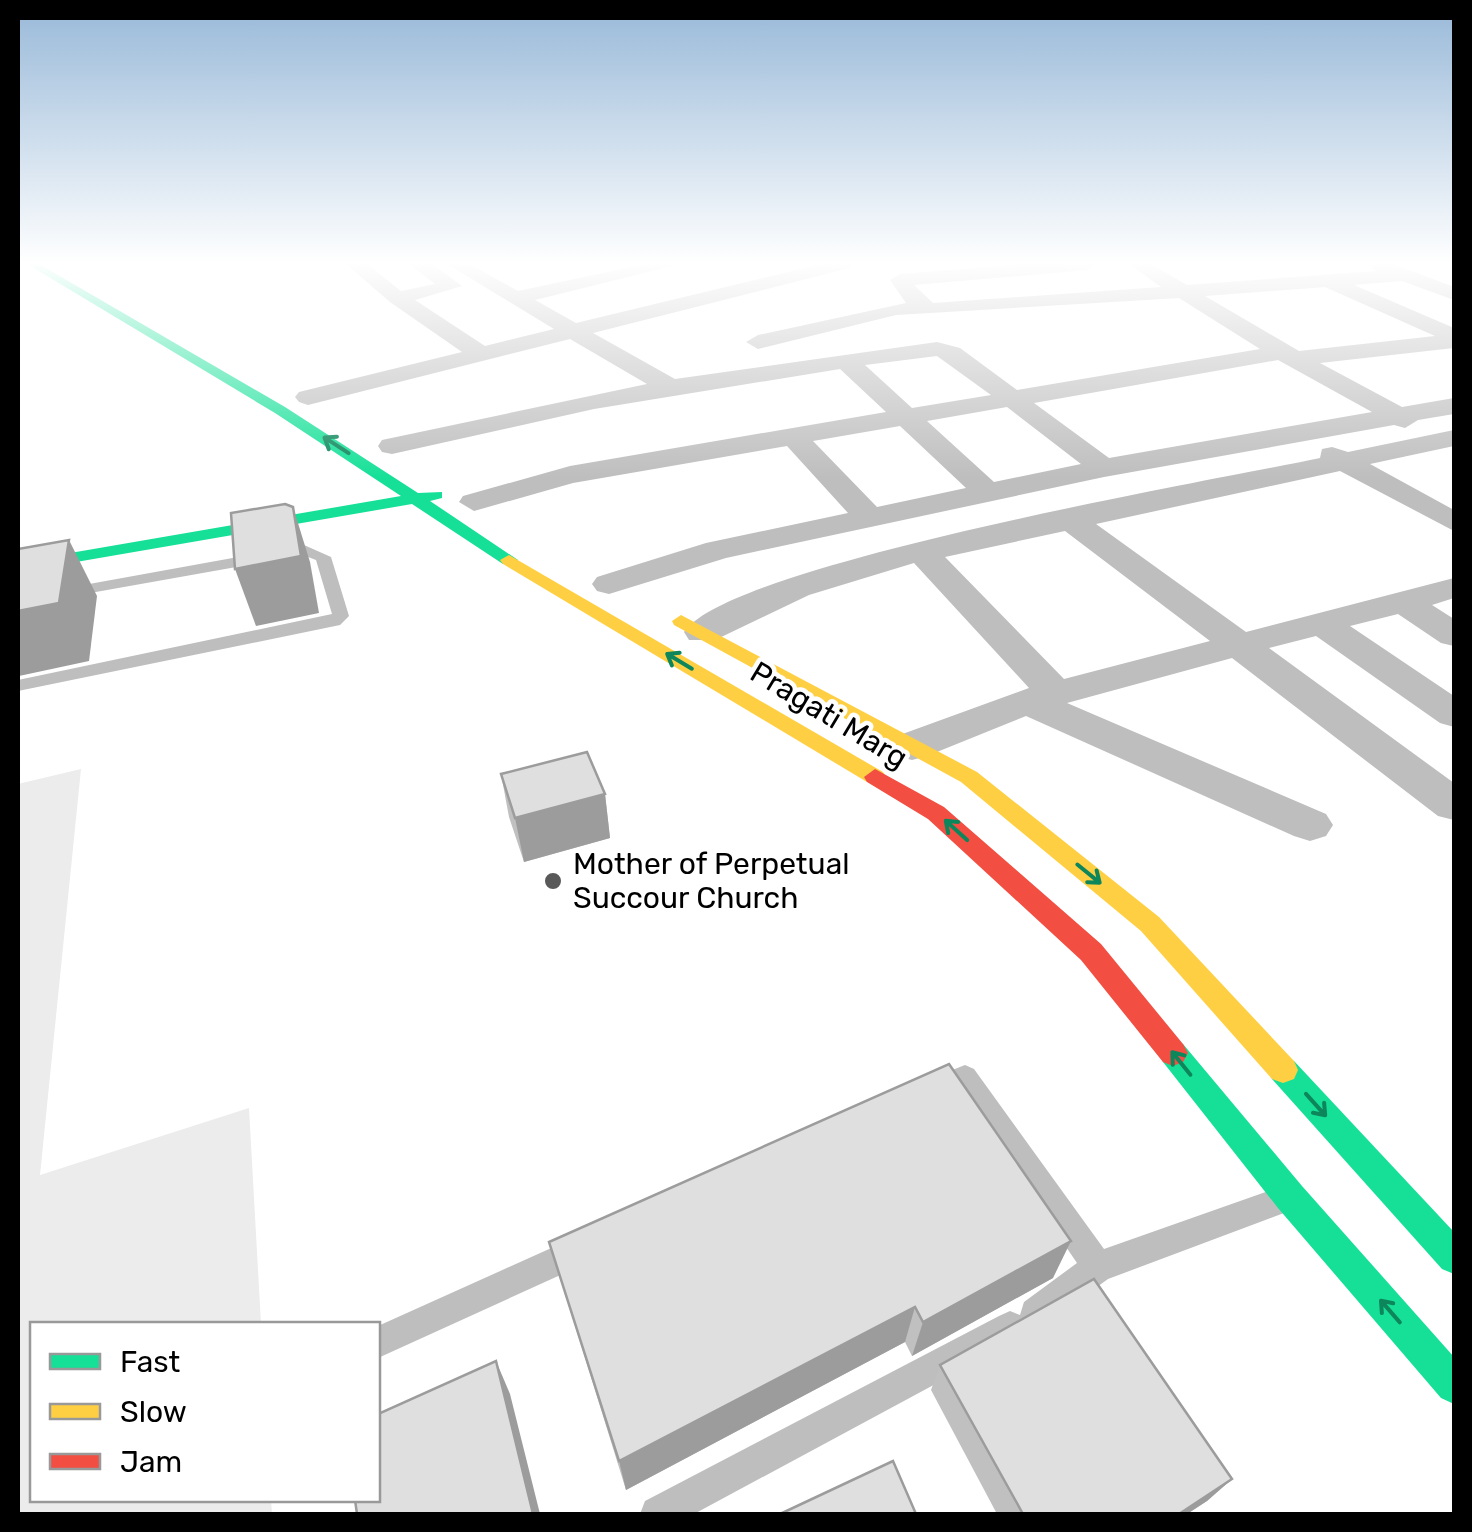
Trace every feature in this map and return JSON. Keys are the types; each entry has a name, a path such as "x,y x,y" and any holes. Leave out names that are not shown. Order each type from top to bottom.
{"main road":[{"name":"Pragati Marg","path":"158,335 408,492 490,549 936,813 1091,952 1290,1197 1454,1385"},
{"path":"300,392 342,417"},
{"path":"383,441 500,519"},
{"path":"18,550 408,492 458,490"},
{"path":"18,567 192,537 408,492"},
{"name":"Pragati Marg","path":"601,579 969,777 1150,924 1454,1257"}],"street":[{"path":"453,335 478,352"},
{"path":"300,392 551,335"},
{"path":"584,335 673,388"},
{"path":"758,342 786,335"},
{"path":"1257,335 1450,442"},
{"path":"458,490 570,476 1010,396 1453,336"},
{"path":"383,441 846,360 946,350 1104,468"},
{"path":"846,360 988,493"},
{"path":"601,579 718,550 1104,468 1454,406"},
{"path":"792,435 871,519"},
{"path":"1296,436 1454,522"},
{"path":"702,632 731,614 824,577 922,552 1342,461 1450,442"},
{"path":"1071,520 1454,805"},
{"path":"922,552 1042,698 1310,826"},
{"path":"912,746 1042,698 1454,588"},
{"path":"1402,601 1454,635"},
{"path":"1322,623 1454,714"}],"lane":[{"path":"192,537 195,570"},
{"path":"18,608 29,599 304,550 318,552 341,606 340,616 334,621 18,686"},
{"path":"912,1101 965,1076 1098,1267"},
{"path":"658,1514 1050,1305 1098,1267 1290,1197"},
{"path":"380,1341 609,1238"}],"shaded area":[{"path":"81,769 40,1175 249,1108 261,1322 30,1322 30,1502 271,1502 272,1514 18,1514 18,784"}],"building":[{"path":"285,504 293,507 301,556 235,569 231,513"},
{"path":"69,540 59,603 18,611 18,549"},
{"path":"587,752 605,794 515,818 501,774"},
{"path":"949,1064 1071,1241 923,1322 915,1307 619,1461 549,1242"},
{"path":"1094,1279 1232,1479 1179,1514 1023,1514 940,1365"},
{"path":"496,1361 533,1514 357,1514 355,1502 380,1502 380,1413"},
{"path":"893,1461 916,1514 780,1514"}],"traffic: fast":[{"path":"153,335 280,410 509,560"},
{"path":"18,567 436,495"},
{"path":"1173,1053 1290,1197 1454,1385"},
{"path":"1283,1070 1454,1257"}],"traffic: slow":[{"path":"509,560 875,777"},
{"path":"681,621 969,777 1150,924 1283,1070"}],"traffic: jam":[{"path":"875,777 936,813 1091,952 1173,1053"}],"place":[{"name":"Mother of Perpetual Succour Church","path":"553,881"}]}
